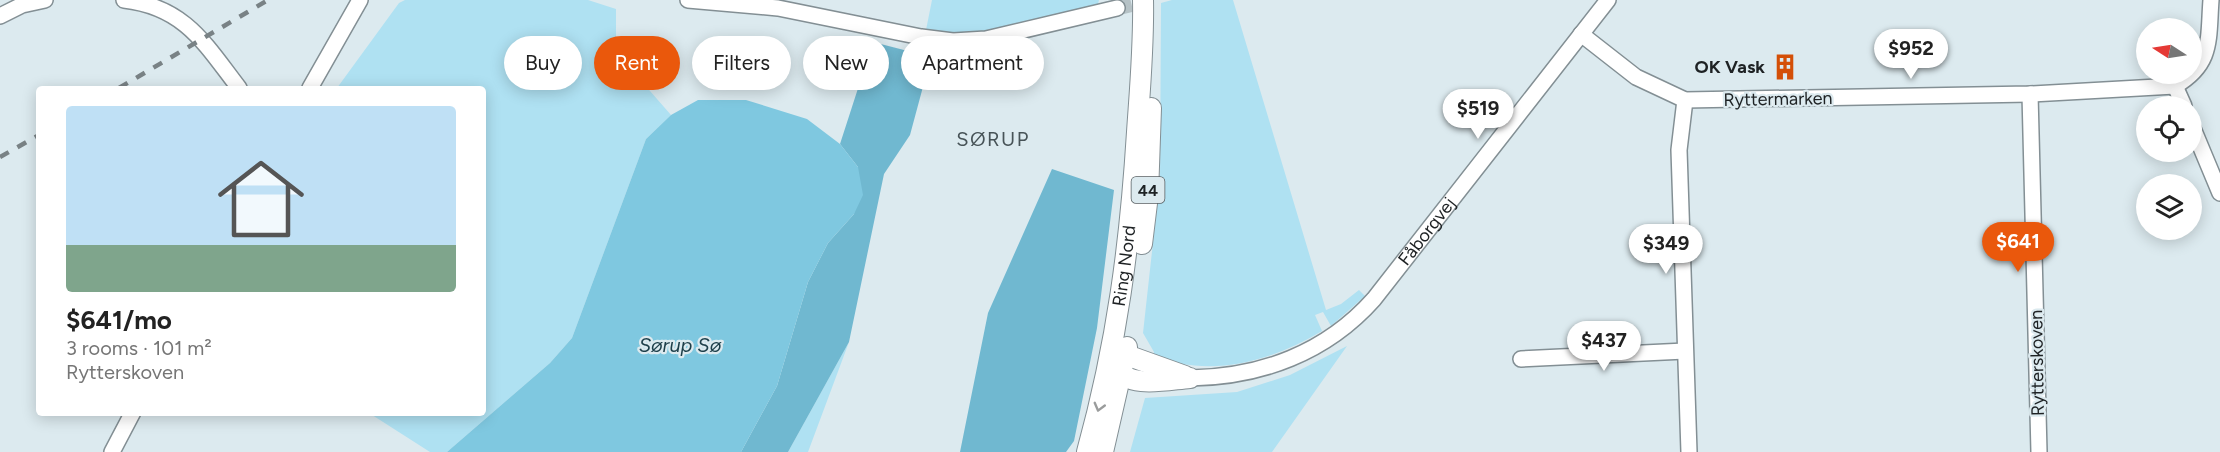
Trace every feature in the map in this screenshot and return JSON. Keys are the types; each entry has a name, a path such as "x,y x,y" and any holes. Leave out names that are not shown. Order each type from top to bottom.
{"main road":[{"name":"Ring Nord","path":"1119,363 1131,221 1143,0"},
{"path":"1119,363 1190,378"},
{"path":"1119,363 1143,382"},
{"name":"44","path":"1087,452 1119,363"},
{"name":"44","path":"1103,452 1119,363"},
{"path":"1116,452 1131,394 1137,385 1143,382 1190,378"}],"street":[{"path":"0,16 22,4 45,0"},
{"path":"124,0 178,17 202,40 237,86"},
{"path":"311,86 360,0"},
{"path":"688,0 778,8 921,37 953,41 986,39 1117,8"},
{"name":"Fåborgvej","path":"1190,378 1244,374 1277,365 1315,348 1356,319 1608,0"},
{"path":"2180,96 2175,86 2193,76 2207,54 2211,0"},
{"name":"Ryttermarken","path":"1581,34 1636,77 1685,100 2030,94 2175,86"},
{"name":"Rytterskoven","path":"2030,94 2039,452"},
{"path":"1685,100 1679,150 1689,452"},
{"path":"2202,150 2220,193"},
{"path":"1521,359 1684,351"},
{"path":"112,452 131,416"}],"shaded area":[{"path":"405,0 588,0 616,9 616,36 594,36 594,90 649,90 671,115 646,139 572,338 550,363 447,452 430,452 374,416 486,416 486,86 338,86 399,3"},
{"path":"932,0 1099,0 1098,4 973,34 926,30"},
{"path":"1172,0 1233,0 1326,310 1341,304 1359,290 1365,296 1331,326 1323,312 1315,315 1322,331 1302,342 1282,351 1240,363 1197,366 1175,363 1153,356 1154,352 1143,333 1160,179 1161,3"},
{"path":"889,46 901,49 901,90 922,90 910,135 884,174 849,342 788,452 741,452 777,386 808,282 828,243 854,214 858,167 840,144 857,90 889,90"},
{"path":"1052,169 1114,190 1097,328 1074,441 1066,452 960,452 988,313"},
{"path":"849,342 808,452 788,452"},
{"path":"1347,346 1272,452 1130,452 1145,398 1237,392 1290,375"}],"water":[{"name":"Sørup Sø","path":"698,100 746,100 807,119 840,144 858,167 863,195 854,214 828,243 808,282 777,386 741,452 447,452 550,363 572,338 646,139 671,115"}],"tunnel":[{"path":"1117,8 1150,0"}],"railway":[{"path":"122,86 268,0"},
{"path":"0,157 36,137"}],"place":[{"name":"OK Vask","path":"1785,67"}],"district":[{"name":"SØRUP","path":"993,139"}]}
